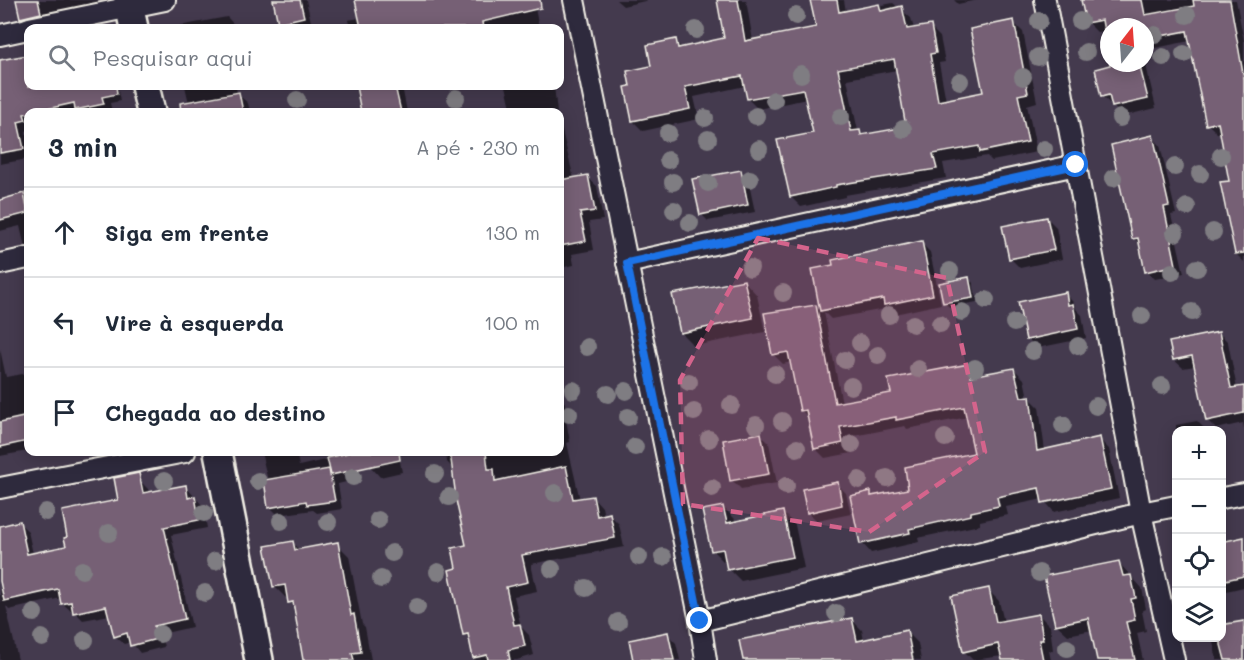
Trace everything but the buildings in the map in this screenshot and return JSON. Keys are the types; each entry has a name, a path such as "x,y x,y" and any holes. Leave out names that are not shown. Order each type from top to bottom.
{"street":[{"path":"54,24 130,12 165,0"},
{"path":"574,0 706,660"},
{"path":"1045,0 1141,513 1174,660"},
{"path":"0,35 24,29"},
{"path":"146,90 150,108"},
{"path":"627,263 1076,165"},
{"path":"0,264 24,259"},
{"path":"0,488 164,456"},
{"path":"219,456 256,659"},
{"path":"1226,497 1244,494"},
{"path":"700,621 1172,507"}],"highlighted area":[{"path":"758,238 947,278 985,452 869,532 683,504 680,380"}],"route":[{"path":"700,621 627,263 1076,165"}]}
